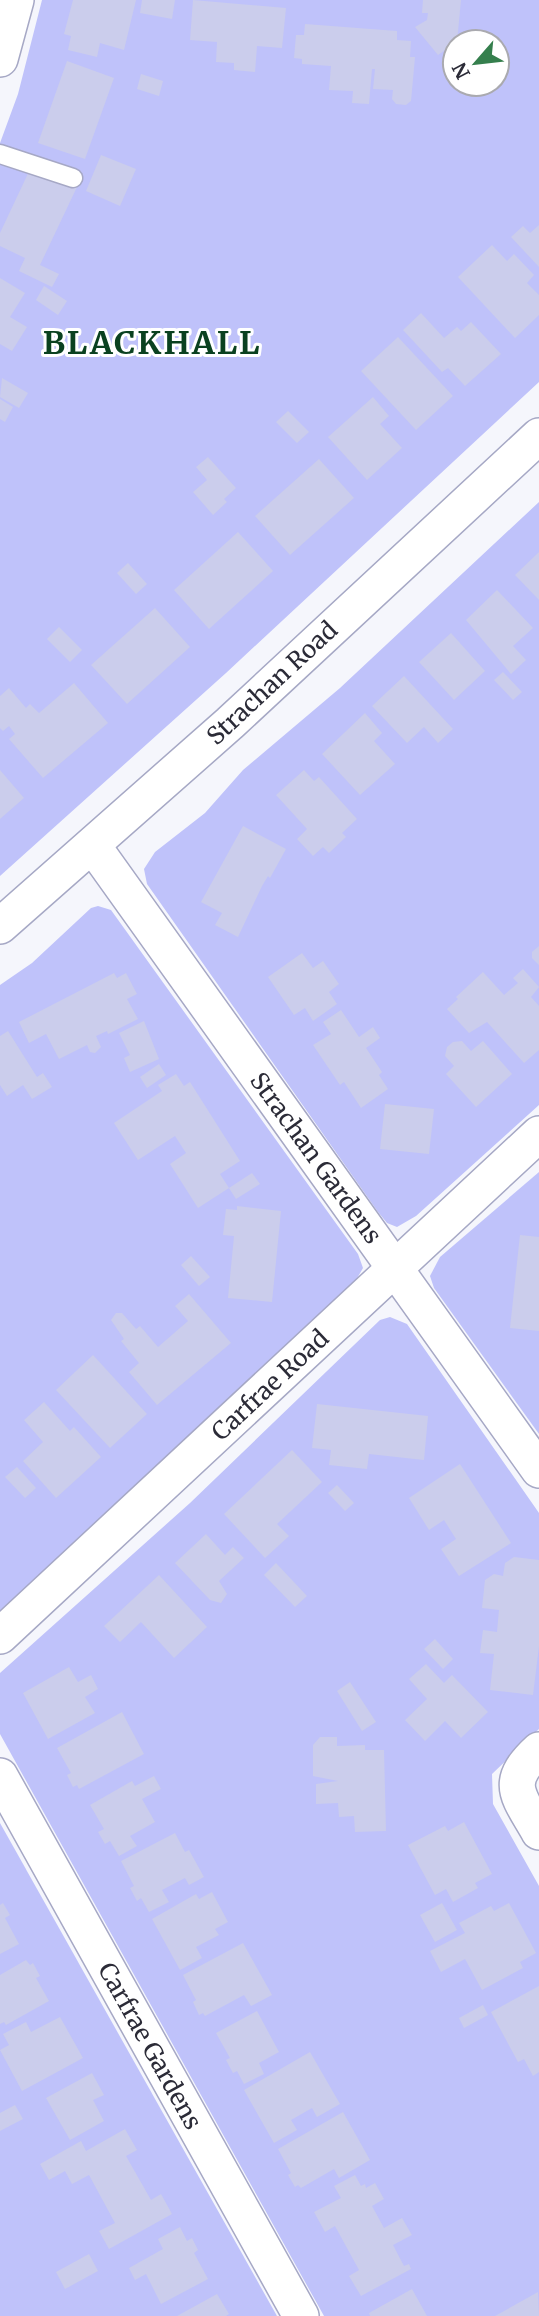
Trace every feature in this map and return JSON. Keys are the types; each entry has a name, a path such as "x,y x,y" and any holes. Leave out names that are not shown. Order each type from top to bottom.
{"street":[{"path":"0,59 16,0"},
{"name":"Strachan Road","path":"0,926 93,846 539,436"},
{"name":"Strachan Gardens","path":"93,846 539,1470"},
{"name":"Carfrae Road","path":"0,1636 539,1133"},
{"path":"539,1750 523,1765 516,1784 539,1832"},
{"name":"Carfrae Gardens","path":"0,1776 301,2316"}],"lane":[{"path":"0,154 73,178"}],"shaded area":[{"path":"42,0 539,0 539,382 226,673 0,876 0,143 18,94"},
{"path":"539,502 539,1105 416,1216 397,1227 387,1223 378,1212 147,884 144,869 155,852 205,813 243,770 340,688"},
{"path":"98,906 111,910 358,1254 363,1268 356,1280 0,1612 0,985 32,963 91,908"},
{"path":"539,1172 539,1434 434,1288 430,1276 440,1257"},
{"path":"390,1317 407,1324 539,1513 539,1729 492,1774 493,1804 539,1886 539,2316 324,2316 0,1734 0,1673 190,1503 380,1320"},
{"path":"0,1823 277,2316 0,2316"}],"building":[{"path":"73,0 136,0 124,50 100,43 97,57 68,50 71,36 64,34"},
{"path":"142,0 175,0 172,19 140,13"},
{"path":"193,0 286,8 282,48 257,46 255,72 234,70 234,63 216,62 217,42 190,40"},
{"path":"423,0 461,0 458,28 441,28 441,53 438,55 415,27 427,20 428,13 422,13"},
{"path":"305,24 397,31 397,40 411,41 410,57 415,57 411,101 406,105 396,104 392,99 393,90 373,89 375,69 372,69 369,104 352,103 353,91 329,90 331,66 302,64 302,59 294,58 296,35 304,35"},
{"path":"67,61 114,78 85,159 38,143"},
{"path":"141,74 163,81 159,96 137,89"},
{"path":"101,155 136,169 120,206 86,191"},
{"path":"32,165 77,187 40,265 59,274 52,287 19,271 25,258 0,246 0,233"},
{"path":"539,225 539,267 511,237 523,226 530,233"},
{"path":"492,245 507,261 514,254 534,275 527,283 539,295 539,315 515,338 458,277"},
{"path":"0,278 25,293 10,317 27,327 12,351 0,344"},
{"path":"44,286 67,301 58,315 36,300"},
{"path":"421,313 444,338 457,327 461,331 471,322 501,354 465,386 448,368 442,372 403,330"},
{"path":"398,337 453,396 416,430 361,371"},
{"path":"2,378 28,393 19,408 0,397"},
{"path":"373,397 389,416 380,424 402,448 367,480 328,437"},
{"path":"0,399 13,407 5,422 0,419"},
{"path":"288,411 309,432 297,443 276,422"},
{"path":"208,457 236,488 224,499 227,502 213,515 193,492 207,480 196,467"},
{"path":"319,459 354,498 290,555 255,516"},
{"path":"238,532 273,571 209,629 174,590"},
{"path":"539,552 539,600 515,575"},
{"path":"128,563 147,584 136,594 117,573"},
{"path":"497,590 533,628 513,646 526,660 511,674 466,620"},
{"path":"155,608 190,647 127,704 91,665"},
{"path":"59,627 82,650 70,662 47,639"},
{"path":"451,633 485,671 454,700 419,662"},
{"path":"503,672 522,692 513,700 494,680"},
{"path":"404,676 453,729 438,743 424,727 407,743 372,706"},
{"path":"74,683 108,723 43,778 9,739 15,734 9,726 3,731 0,728 0,696 9,688 26,708 30,704 39,713"},
{"path":"365,713 382,733 374,741 395,764 360,795 322,754"},
{"path":"0,770 24,798 0,819"},
{"path":"304,770 314,781 319,777 357,819 342,833 346,837 329,853 323,847 313,856 297,839 307,829 276,795"},
{"path":"243,826 286,849 270,878 268,876 262,886 238,937 215,925 222,913 201,902"},
{"path":"539,946 539,965 532,958 532,952"},
{"path":"302,953 313,968 323,961 339,984 329,992 337,1004 313,1021 305,1008 294,1015 268,977"},
{"path":"523,969 539,987 531,997 539,1006 539,1050 524,1063 487,1022 469,1033 447,1009 483,972 504,995 518,983 513,978"},
{"path":"114,973 117,978 126,973 137,994 127,999 138,1019 108,1034 107,1031 96,1036 101,1047 95,1053 90,1052 87,1045 59,1059 46,1034 29,1043 19,1022"},
{"path":"341,1010 359,1037 373,1027 380,1038 366,1048 382,1072 379,1075 388,1089 361,1108 344,1082 340,1085 313,1045 331,1034 323,1022"},
{"path":"144,1021 159,1059 130,1072 124,1058 130,1055 119,1033"},
{"path":"8,1031 37,1077 43,1073 52,1087 32,1099 23,1085 7,1096 0,1085 0,1036"},
{"path":"462,1041 471,1051 483,1041 512,1074 476,1107 446,1074 454,1066 445,1056 447,1047 453,1042"},
{"path":"159,1064 166,1075 147,1088 140,1077"},
{"path":"176,1074 184,1086 190,1082 240,1161 220,1174 229,1188 198,1208 170,1164 186,1153 175,1136 138,1160 114,1123 162,1091 158,1085"},
{"path":"385,1104 434,1109 429,1154 380,1149"},
{"path":"252,1173 260,1184 236,1199 229,1188"},
{"path":"237,1206 281,1211 272,1302 228,1298 234,1236 223,1235 226,1209 237,1210"},
{"path":"520,1235 539,1237 539,1331 510,1328"},
{"path":"191,1256 210,1277 199,1286 181,1265"},
{"path":"189,1294 231,1343 157,1405 129,1372 139,1363 121,1341 124,1339 111,1320 116,1313 122,1313 136,1329 140,1326 158,1347 188,1321 175,1306"},
{"path":"93,1355 147,1414 110,1448 56,1390"},
{"path":"44,1402 70,1431 74,1427 101,1457 56,1498 23,1461 43,1442 24,1420"},
{"path":"317,1404 428,1416 424,1460 369,1454 367,1469 329,1465 331,1450 312,1448"},
{"path":"292,1450 322,1482 277,1524 289,1536 265,1558 224,1514"},
{"path":"460,1464 511,1543 459,1576 441,1549 456,1539 444,1520 429,1530 409,1498"},
{"path":"17,1467 36,1488 25,1498 5,1477"},
{"path":"337,1485 354,1503 345,1511 328,1493"},
{"path":"206,1534 225,1555 233,1547 244,1558 219,1581 227,1594 221,1603 210,1600 175,1563"},
{"path":"514,1557 539,1560 539,1646 533,1695 490,1690 494,1654 480,1653 483,1630 497,1632 499,1610 482,1608 485,1580 494,1574 503,1576 505,1563"},
{"path":"276,1563 307,1596 295,1607 264,1575"},
{"path":"159,1575 207,1627 174,1658 141,1622 120,1642 104,1626"},
{"path":"435,1639 453,1659 443,1669 424,1649"},
{"path":"426,1664 444,1683 452,1675 488,1712 461,1738 445,1721 425,1741 405,1720 427,1699 409,1679"},
{"path":"69,1667 78,1682 91,1675 98,1689 85,1697 95,1713 48,1739 23,1693"},
{"path":"350,1682 376,1722 362,1731 337,1691"},
{"path":"122,1712 144,1754 79,1789 77,1785 73,1787 67,1775 71,1773 57,1748"},
{"path":"320,1737 337,1737 337,1746 365,1745 365,1750 384,1750 386,1831 355,1832 354,1816 339,1817 338,1803 316,1804 316,1784 338,1781 313,1776 313,1745"},
{"path":"154,1776 161,1789 142,1799 155,1822 130,1836 137,1846 119,1856 110,1841 105,1844 98,1832 104,1829 90,1805 132,1781 135,1786"},
{"path":"464,1822 492,1874 475,1883 478,1888 453,1902 446,1889 435,1895 408,1845 445,1826 448,1831"},
{"path":"175,1833 185,1852 189,1850 204,1877 189,1885 185,1878 162,1890 169,1902 149,1912 141,1898 137,1901 130,1888 134,1886 121,1861"},
{"path":"212,1892 228,1922 215,1929 219,1935 196,1947 202,1958 180,1970 152,1919 196,1894 199,1899"},
{"path":"3,1903 10,1915 5,1918 19,1944 0,1954 0,1905"},
{"path":"442,1903 457,1930 435,1942 420,1915"},
{"path":"509,1903 536,1953 520,1962 523,1968 482,1990 465,1959 441,1972 430,1951 465,1933 459,1923 491,1906 494,1911"},
{"path":"243,1943 272,1995 251,2006 244,1995 205,2016 203,2013 199,2015 193,2002 196,2000 183,1975"},
{"path":"26,1960 30,1965 33,1963 40,1976 36,1978 49,2001 6,2025 4,2022 0,2024 0,1975"},
{"path":"539,1986 539,2072 533,2076 524,2059 518,2062 491,2012"},
{"path":"483,2005 488,2015 464,2028 459,2018"},
{"path":"257,2011 279,2052 259,2063 264,2074 244,2084 237,2071 233,2073 226,2060 230,2058 216,2033"},
{"path":"60,2017 83,2058 22,2091 0,2050 9,2045 3,2034 26,2022 31,2032"},
{"path":"310,2052 340,2104 317,2117 312,2108 291,2120 297,2130 274,2143 244,2090"},
{"path":"92,2073 104,2095 93,2100 104,2121 70,2140 46,2098"},
{"path":"15,2105 23,2119 0,2131 0,2113"},
{"path":"343,2112 370,2160 339,2178 334,2169 301,2188 298,2185 295,2187 278,2149"},
{"path":"125,2129 137,2150 126,2156 151,2200 161,2194 172,2214 109,2249 99,2231 115,2223 89,2175 72,2184 65,2171 49,2180 40,2164 81,2141 86,2151"},
{"path":"355,2175 361,2186 365,2184 366,2188 375,2183 384,2199 372,2206 384,2228 402,2218 412,2235 393,2245 404,2266 409,2264 411,2269 361,2296 349,2276 359,2270 335,2226 325,2232 314,2212 341,2198 334,2186"},
{"path":"180,2227 187,2241 192,2238 198,2250 194,2253 208,2279 161,2304 146,2274 135,2280 129,2268 163,2249 158,2239"},
{"path":"89,2254 98,2271 65,2289 56,2272"},
{"path":"412,2289 427,2316 370,2316 369,2313"},
{"path":"538,2292 539,2316 495,2316"},
{"path":"217,2294 229,2314 226,2316 177,2316"}],"district":[{"name":"BLACKHALL","path":"152,343"}]}
